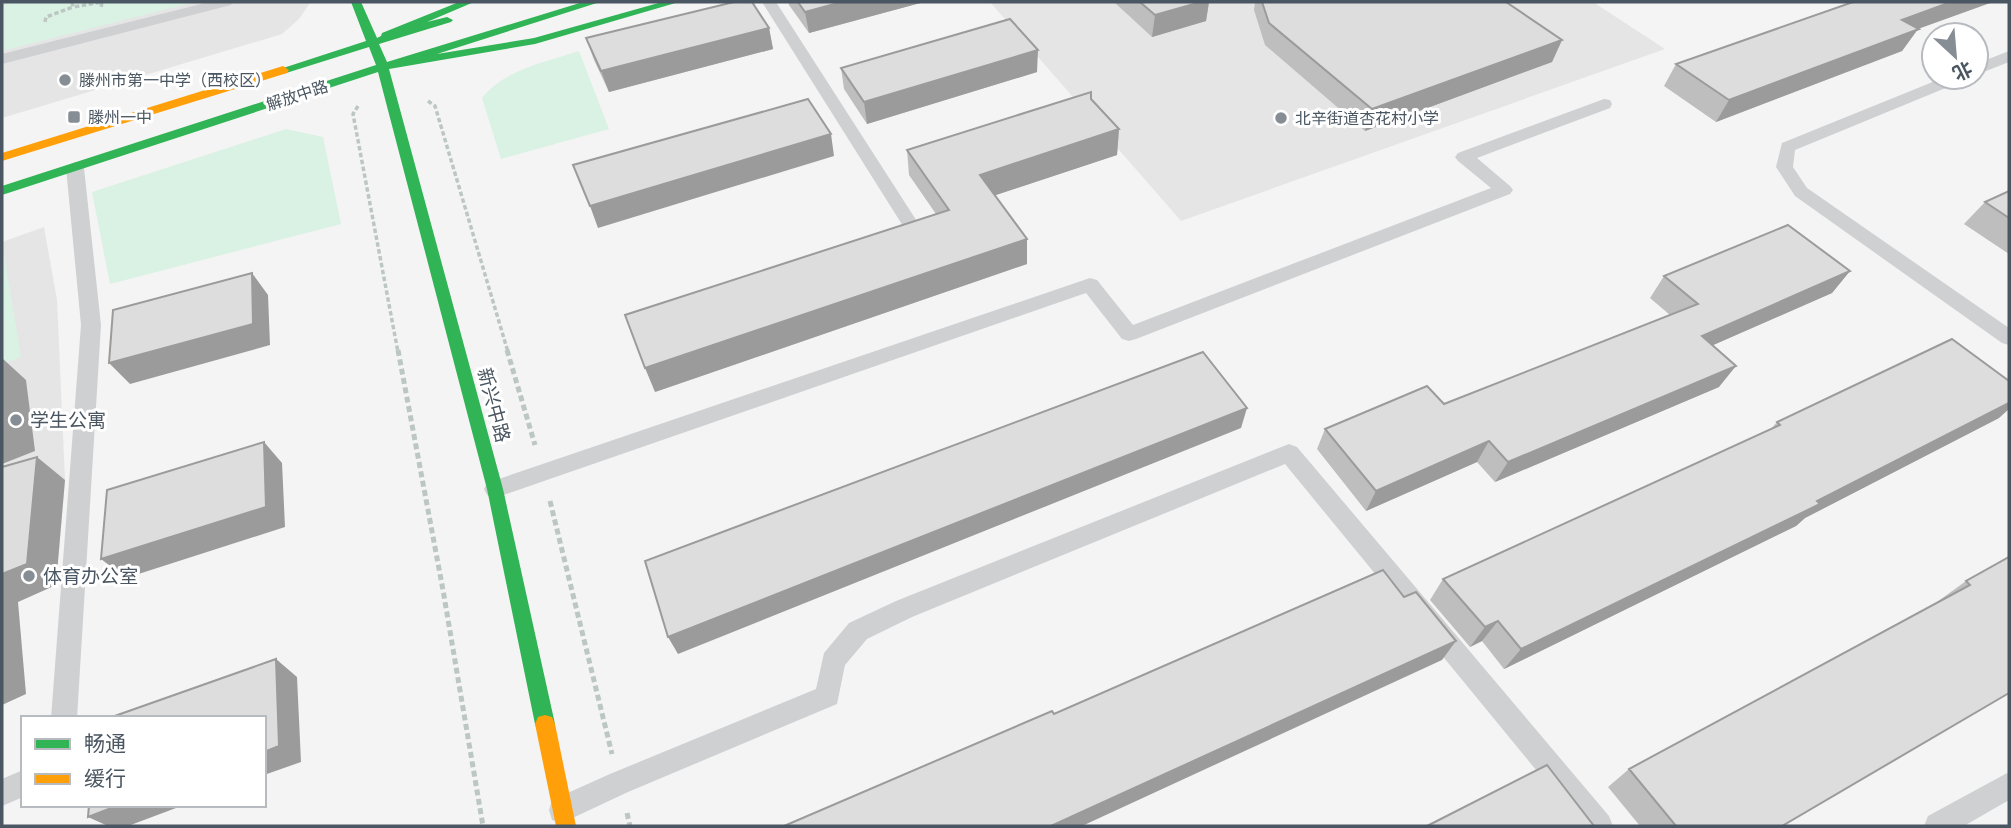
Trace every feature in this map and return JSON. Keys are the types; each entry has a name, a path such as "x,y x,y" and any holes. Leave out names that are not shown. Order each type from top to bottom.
{"main road":[{"name":"新兴中路","path":"356,2 370,42 383,67 495,489 564,818"},
{"path":"370,42 468,2"},
{"name":"解放中路","path":"2,191 383,67 594,2"},
{"path":"383,67 535,41 673,2"},
{"name":"解放中路","path":"2,157 370,42 485,9"}],"lane":[{"path":"2,59 226,2"},
{"path":"769,2 914,230"},
{"path":"1990,64 2009,57"},
{"path":"1925,91 1788,147 1783,159 1784,171 1801,192 2009,338"},
{"path":"495,489 1090,285 1129,334 1504,190 1464,157 1604,104"},
{"path":"64,716 91,325 75,168"},
{"path":"564,818 620,783 828,696 833,661 858,631 904,608 1289,453 1599,826"},
{"path":"2,793 21,784"},
{"path":"1938,826 2009,785"}],"path":[{"path":"483,826 443,590 353,114 383,67 435,106 544,472 630,826"}],"shaded area":[{"name":"滕州市第一中学（西校区）","path":"2,2 310,3 299,19 282,34 2,118"},
{"name":"北辛街道杏花村小学","path":"990,2 1593,2 1665,49 1181,221"},
{"path":"44,227 57,300 65,480 56,585 2,609 2,242"}],"green space":[{"path":"13,2 195,2 2,51 2,6"},
{"path":"579,51 609,129 501,159 482,98 491,88 514,73"},
{"path":"286,129 323,137 341,224 110,284 92,192"},
{"path":"4,255 21,357 2,364 2,256"}],"building":[{"path":"734,2 752,2 769,28 601,71 586,38"},
{"path":"798,2 842,2 805,12"},
{"path":"1140,2 1201,2 1155,15"},
{"path":"1262,2 1506,2 1562,40 1372,109 1269,23"},
{"path":"1853,2 1951,2 1902,20 1919,29 1729,100 1676,64"},
{"path":"1010,19 1038,50 864,102 841,68"},
{"path":"1091,92 1091,99 1119,129 980,175 1027,239 645,368 625,315 949,210 907,150"},
{"path":"808,99 831,134 590,206 573,165"},
{"path":"2009,191 2009,218 1985,202"},
{"path":"1788,225 1850,271 1702,336 1736,366 1508,462 1489,441 1376,491 1325,429 1427,386 1444,404 1698,304 1664,276"},
{"path":"252,273 253,324 109,363 113,310"},
{"path":"1952,339 2009,381 2009,403 1817,501 1820,504 1521,649 1498,621 1485,627 1443,579 1780,425 1777,422"},
{"path":"1203,352 1247,408 668,637 645,561"},
{"path":"264,442 266,507 101,559 107,490"},
{"path":"37,457 27,564 2,574 2,467"},
{"path":"2009,557 2009,693 1782,826 1676,826 1629,769 1970,585 1966,581"},
{"path":"1383,570 1404,597 1416,592 1456,641 1051,826 784,826 1052,711 1054,714"},
{"path":"276,659 279,746 266,751 266,716 115,716"},
{"path":"1547,765 1594,826 1427,826"},
{"path":"89,807 114,807 88,817"}],"traffic: fast":[{"path":"356,2 383,67 495,489 545,724"},
{"path":"386,35 468,2"},
{"path":"2,191 383,67 594,2"},
{"path":"399,64 535,41 673,2"},
{"path":"283,70 447,20"}],"traffic: slow":[{"path":"2,157 283,70"},
{"path":"545,724 566,826"}],"place":[{"name":"滕州市第一中学（西校区）","path":"65,80"},
{"name":"滕州一中","path":"74,117"},
{"name":"北辛街道杏花村小学","path":"1281,118"},
{"name":"学生公寓","path":"16,420"},
{"name":"体育办公室","path":"29,576"}]}
